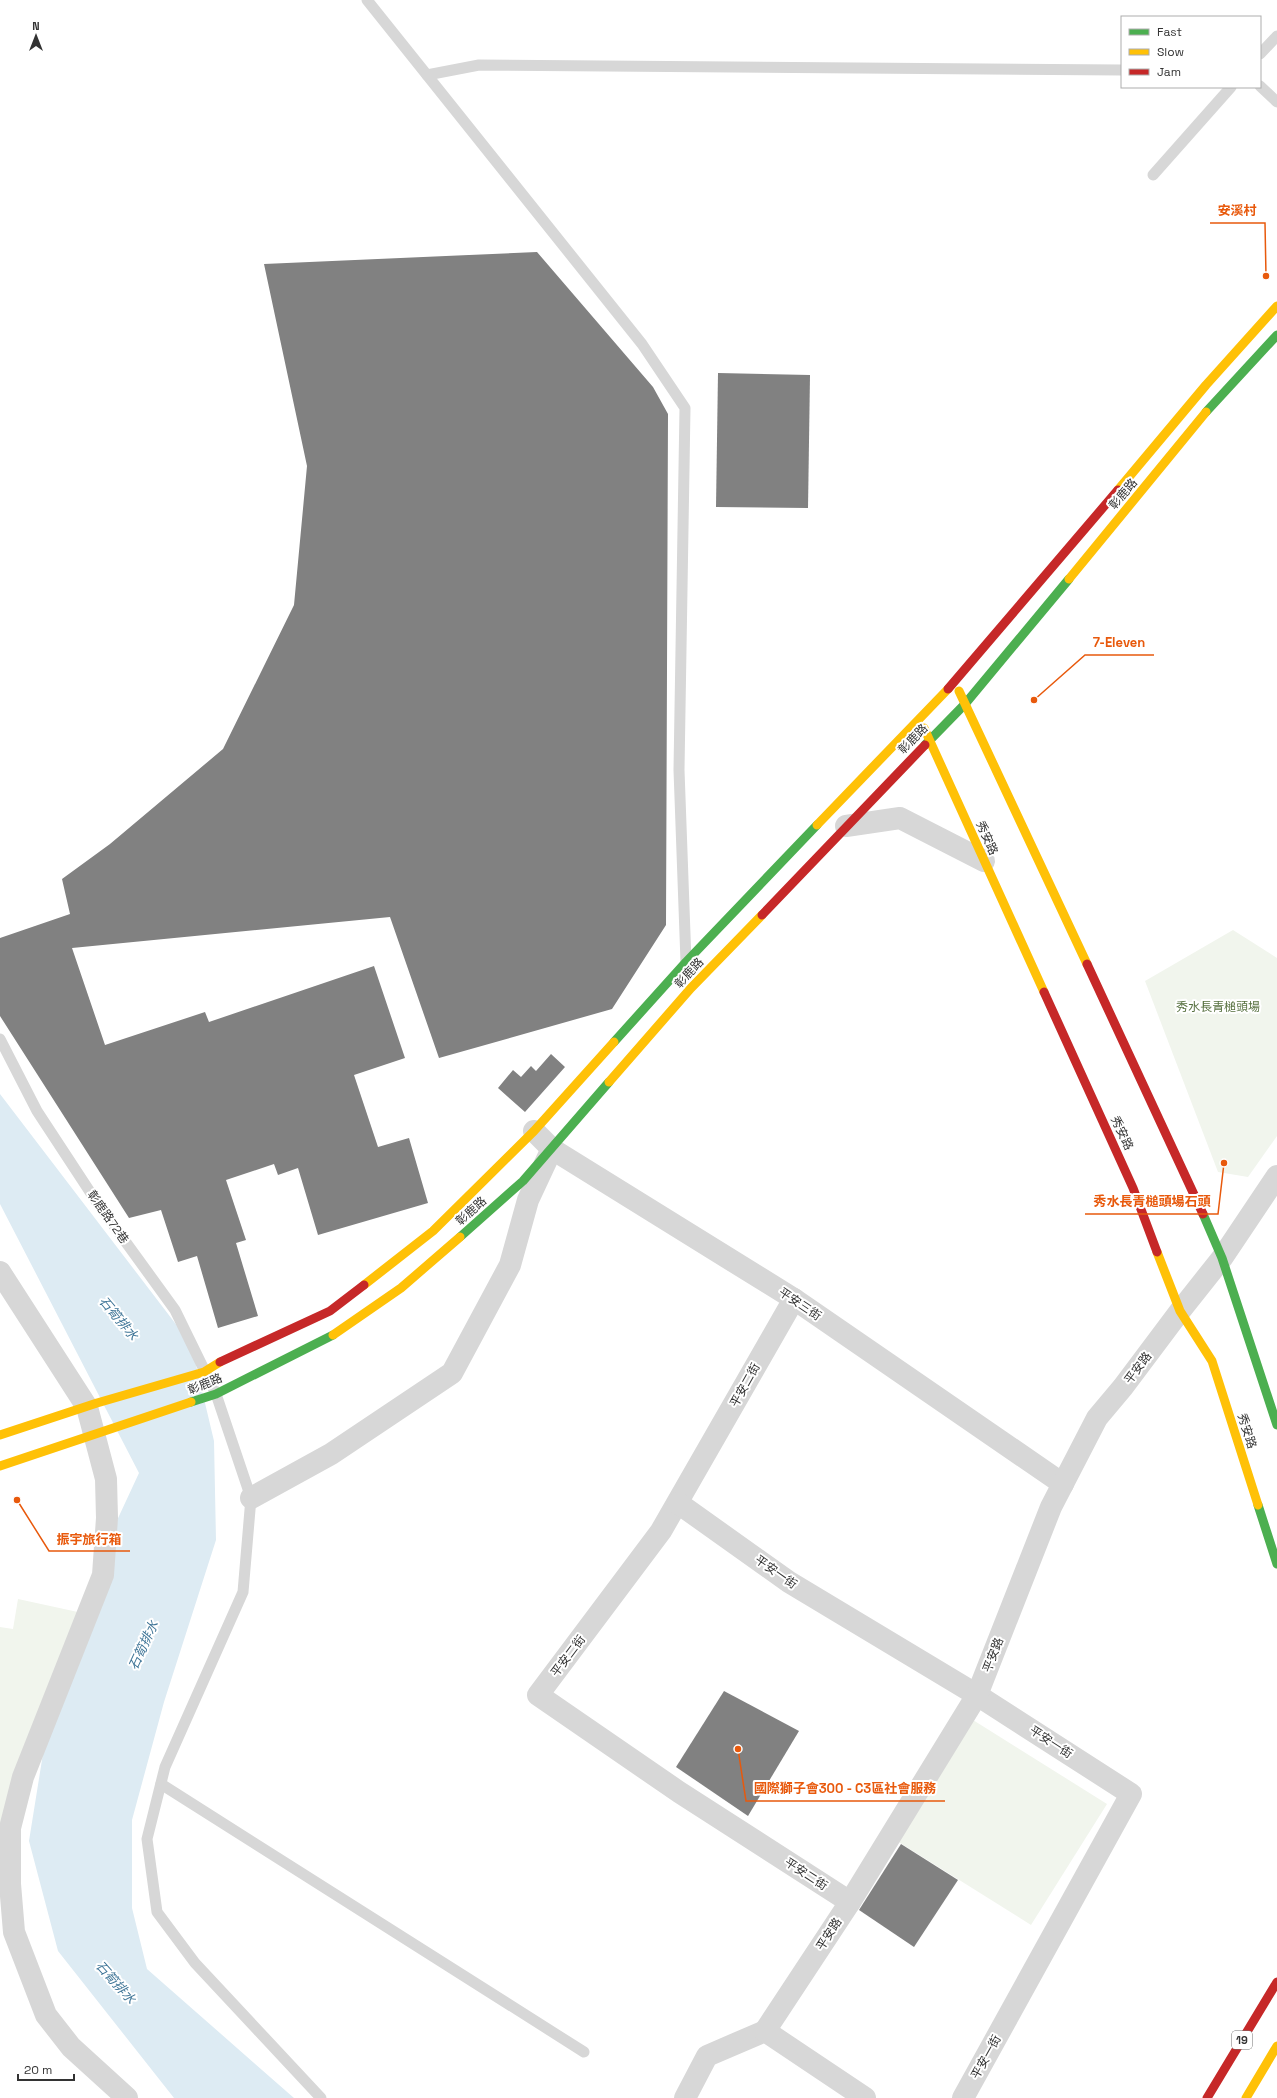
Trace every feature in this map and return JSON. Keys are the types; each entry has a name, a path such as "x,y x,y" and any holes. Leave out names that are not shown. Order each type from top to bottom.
{"main road":[{"name":"彰鹿路","path":"0,1435 184,1376 204,1372 220,1362 330,1311 433,1231 534,1131 686,962 955,682 1206,385 1277,306"},
{"name":"彰鹿路","path":"0,1466 100,1431 216,1394 340,1331 401,1288 523,1181 691,988 965,704 1220,396 1277,335"},
{"path":"955,682 1190,1182 1222,1258 1277,1425"},
{"name":"秀安路","path":"920,720 1134,1188 1180,1311 1212,1361 1277,1564"},
{"name":"19","path":"1207,2098 1277,1982"},
{"path":"1246,2098 1277,2046"}],"street":[{"path":"846,826 900,818 984,861"},
{"name":"平安三街","path":"534,1131 552,1148 794,1299 1063,1484"},
{"path":"251,1498 331,1454 452,1373 510,1264 528,1200 552,1148"},
{"name":"平安路","path":"765,2031 850,1902 977,1695 1051,1506 1097,1418 1123,1387 1222,1258 1277,1176"},
{"path":"0,1272 92,1405 100,1431 106,1479 107,1518 103,1575 23,1777 10,1828 10,1884 14,1932 46,2015 70,2047 127,2098"},
{"name":"平安二街","path":"794,1299 661,1531 538,1695 679,1792 850,1902"},
{"name":"平安一街","path":"678,1503 790,1582 977,1695 1131,1794 963,2098"},
{"path":"685,2098 706,2056 765,2031 855,2096"}],"lane":[{"path":"367,0 642,344 685,408 679,770 686,962 691,988"},
{"path":"1261,53 1277,36"},
{"path":"427,75 479,64 1121,70"},
{"path":"1261,87 1277,102"},
{"path":"1153,175 1230,88"},
{"name":"彰鹿路72巷","path":"0,1039 37,1111 96,1201 175,1310 216,1394 251,1498"},
{"path":"251,1498 243,1592 165,1767 148,1839 157,1912 195,1963 321,2098"},
{"path":"161,1784 584,2052"}],"green space":[{"name":"秀水長青槌頭場","path":"1233,930 1277,958 1277,1136 1248,1177 1218,1172 1145,981"},
{"path":"18,1599 87,1614 0,1826 0,1627 13,1629"},
{"path":"973,1720 1107,1804 1031,1925 897,1841"}],"water":[{"name":"石筍排水","path":"0,1094 191,1344 214,1441 216,1540 164,1702 132,1820 132,1908 147,1969 294,2098 174,2098 58,1951 29,1841 50,1710 113,1529 139,1473 0,1204"}],"building":[{"path":"537,252 653,387 668,414 666,925 612,1009 439,1058 390,917 72,948 105,1045 205,1012 209,1022 374,966 405,1058 354,1075 378,1147 409,1138 428,1203 318,1235 298,1168 278,1175 274,1164 226,1180 246,1240 236,1243 258,1316 218,1328 197,1256 178,1262 161,1210 129,1218 0,1016 0,938 70,914 62,879 110,844 223,749 294,605 307,466 264,264"},
{"path":"718,373 810,375 808,508 716,507"},
{"path":"551,1054 565,1067 525,1112 498,1088 513,1070 521,1077 531,1066 536,1071"},
{"path":"724,1691 799,1731 748,1816 676,1767"},
{"path":"901,1844 958,1880 914,1947 859,1910"}],"traffic: fast":[{"path":"1206,412 1277,335"},
{"path":"925,745 965,704 1069,579"},
{"path":"614,1042 686,962 817,825"},
{"path":"460,1237 523,1181 609,1082"},
{"path":"1203,1214 1222,1258 1277,1425"},
{"path":"191,1402 216,1394 333,1335"},
{"path":"1258,1505 1277,1564"}],"traffic: slow":[{"path":"1118,490 1206,385 1277,306"},
{"path":"1069,579 1206,412"},
{"path":"817,825 948,689"},
{"path":"959,691 1087,964"},
{"path":"924,728 1044,992"},
{"path":"609,1082 691,988 762,915"},
{"path":"364,1285 433,1231 534,1131 614,1042"},
{"path":"333,1335 401,1288 460,1237"},
{"path":"1157,1252 1180,1311 1212,1361 1258,1505"},
{"path":"0,1435 97,1403 204,1372 220,1362"},
{"path":"0,1466 191,1402"},
{"path":"1246,2098 1277,2046"}],"traffic: jam":[{"path":"948,689 1118,490"},
{"path":"762,915 925,745"},
{"path":"1087,964 1203,1214"},
{"path":"1044,992 1133,1188 1157,1252"},
{"path":"220,1362 330,1311 364,1285"},
{"path":"1207,2098 1277,1982"}],"place":[{"name":"安溪村","path":"1266,276"},
{"name":"7-Eleven","path":"1034,700"},
{"name":"秀水長青槌頭場石頭","path":"1224,1163"},
{"name":"振宇旅行箱","path":"17,1500"},
{"name":"國際獅子會300 - C3區社會服務","path":"738,1749"}]}
